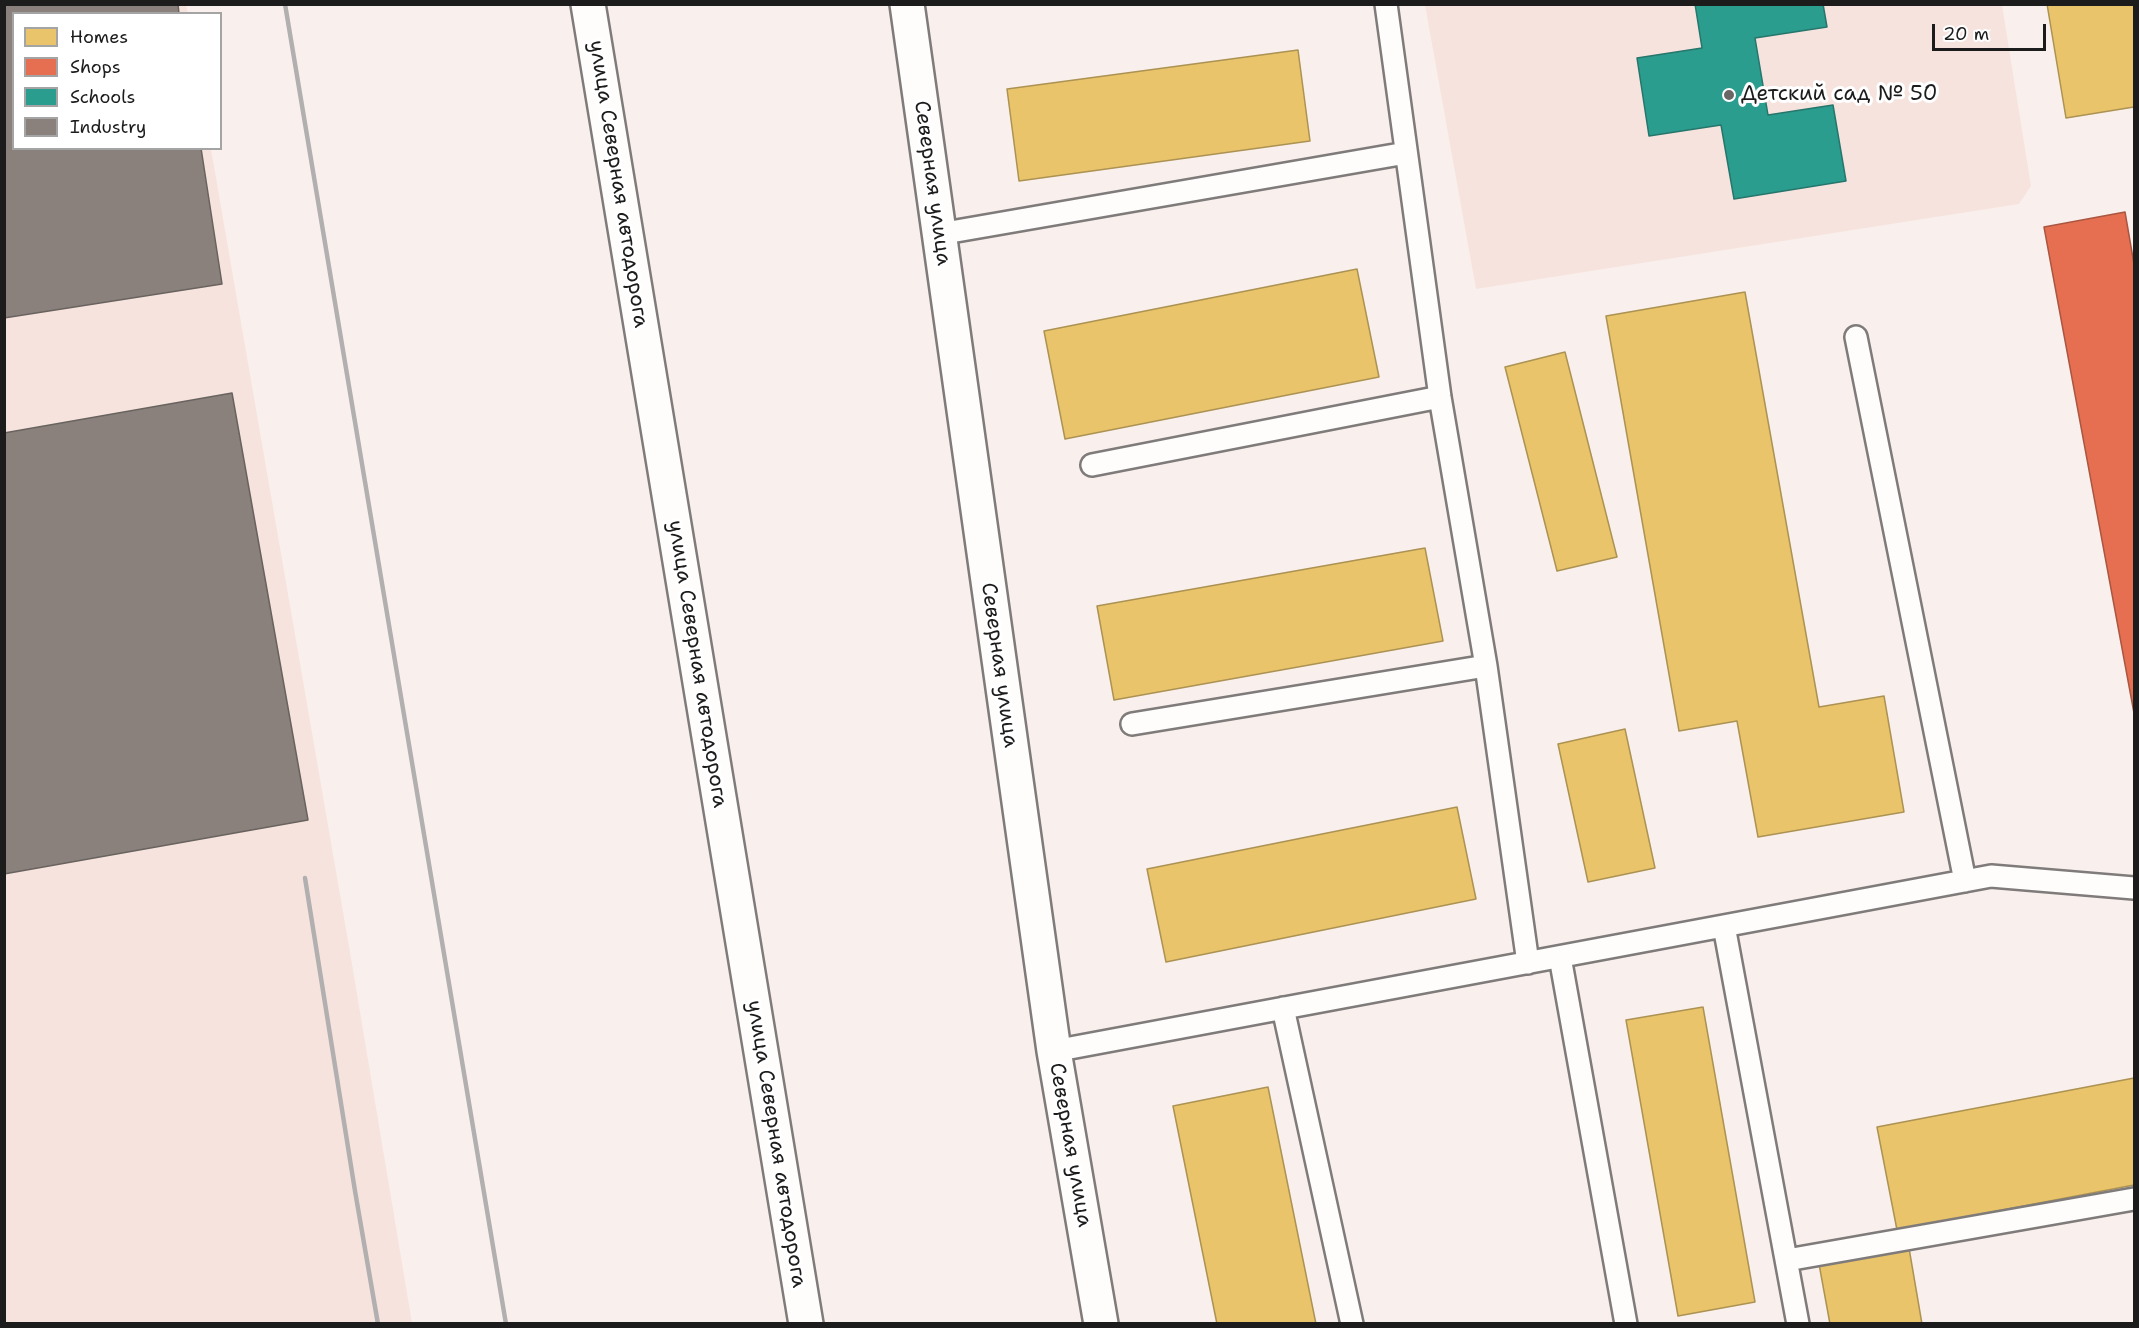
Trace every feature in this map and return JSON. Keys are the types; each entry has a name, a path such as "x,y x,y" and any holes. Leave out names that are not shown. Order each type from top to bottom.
{"street":[{"name":"улица Северная автодорога","path":"588,4 806,1323"},
{"name":"Северная улица","path":"907,4 1054,1051 1101,1323"}],"lane":[{"path":"1386,4 1440,397 1486,666 1528,963"},
{"path":"939,234 1406,153"},
{"path":"1856,337 1965,881"},
{"path":"1092,465 1440,397"},
{"path":"1132,724 1486,666"},
{"path":"1054,1051 1991,876 2134,888"},
{"path":"1724,926 1798,1323"},
{"path":"1560,957 1626,1323"},
{"path":"1283,1008 1352,1323"},
{"path":"1787,1260 2134,1199"}],"shaded area":[{"path":"5,5 186,5 188,12 12,12 12,150 211,150 412,1323 5,1324"},
{"name":"Детский сад № 50","path":"1425,5 2002,5 2031,186 2019,204 1476,289"}],"building: Homes":[{"path":"2047,4 2134,4 2134,107 2066,118"},
{"path":"1298,50 1310,141 1019,181 1007,89"},
{"path":"1357,269 1379,377 1065,439 1044,331"},
{"path":"1745,292 1819,707 1884,696 1904,812 1758,837 1737,721 1679,731 1606,316"},
{"path":"1565,352 1617,557 1557,571 1505,367"},
{"path":"1425,548 1443,641 1114,700 1097,606"},
{"path":"1625,729 1655,868 1588,882 1558,744"},
{"path":"1457,807 1476,899 1166,962 1147,869"},
{"path":"1703,1007 1755,1302 1678,1316 1626,1020"},
{"path":"2134,1078 2134,1185 1897,1230 1877,1127"},
{"path":"1268,1087 1316,1324 1217,1324 1173,1106"},
{"path":"1909,1248 1922,1324 1830,1324 1819,1264"}],"building: Shops":[{"path":"2125,212 2134,264 2134,713 2044,227"}],"building: Schools":[{"path":"1695,4 1823,4 1827,27 1755,38 1768,115 1833,105 1846,181 1734,199 1721,125 1649,136 1637,58 1702,48"}],"building: Industry":[{"path":"4,4 178,4 179,12 12,12 12,150 201,150 222,284 4,318"},
{"path":"232,393 308,820 4,874 4,433"}],"railway":[{"path":"285,4 506,1324"},
{"path":"305,878 378,1324"}],"place":[{"name":"Детский сад № 50","path":"1729,95"}]}
